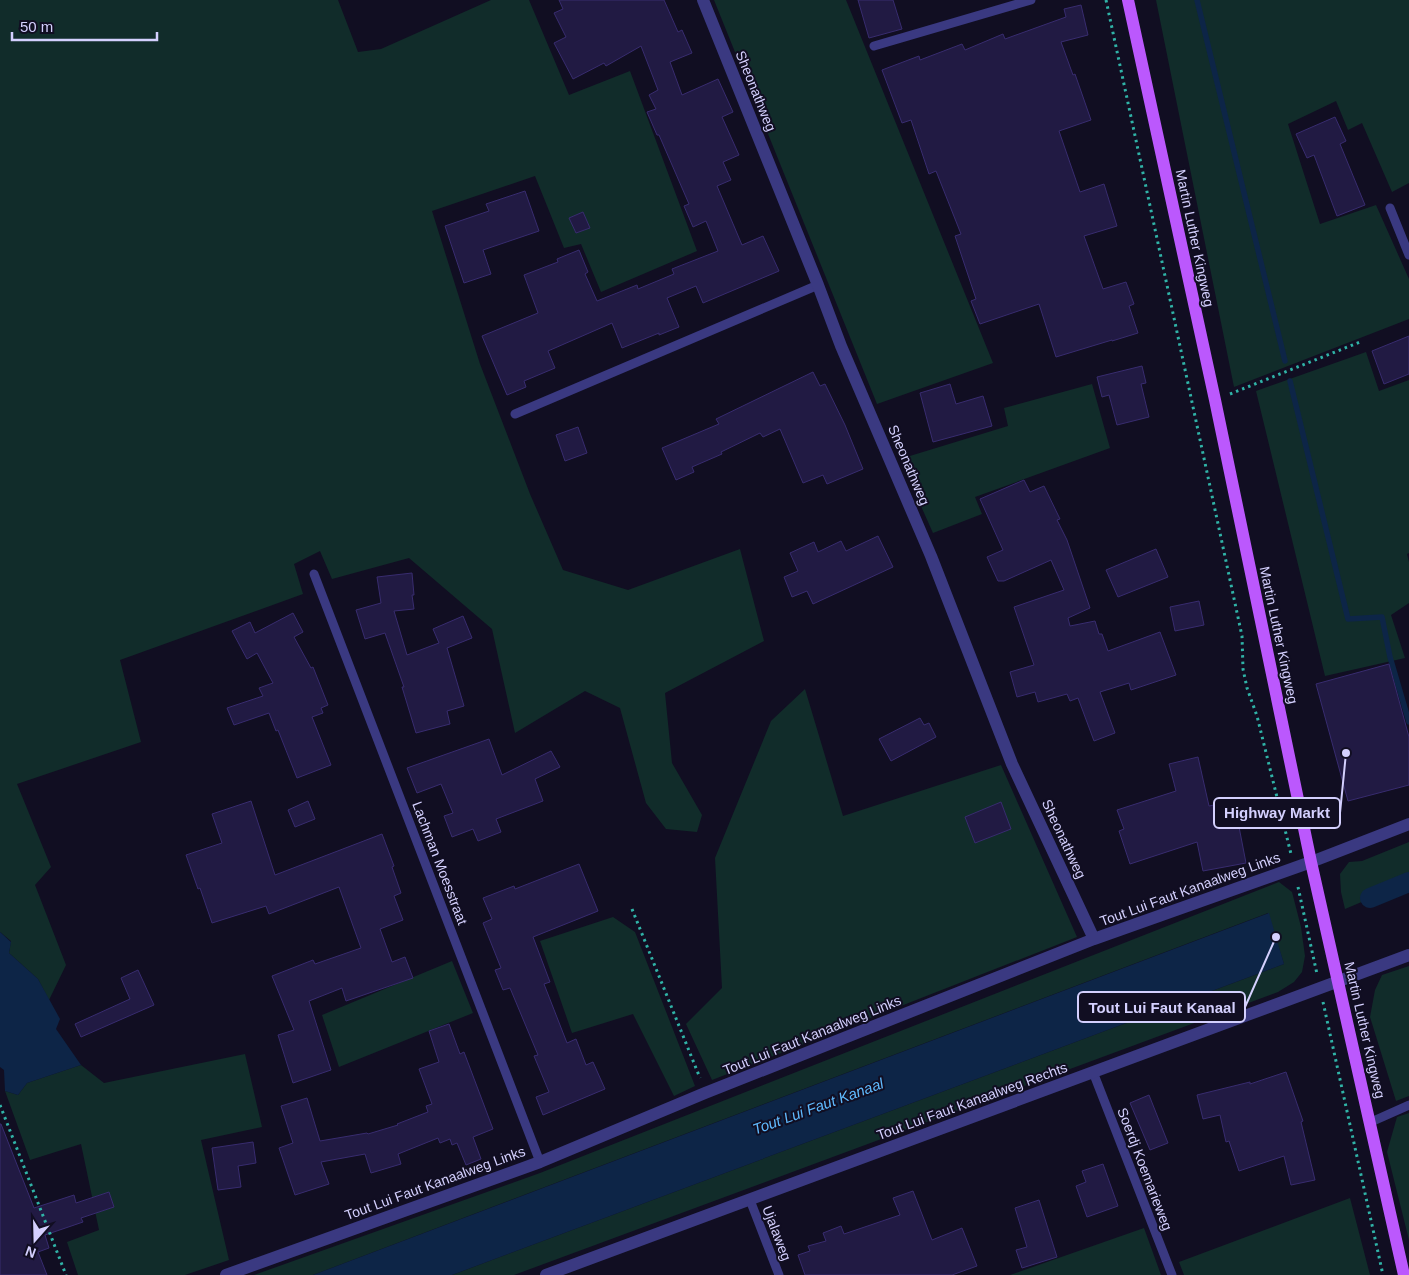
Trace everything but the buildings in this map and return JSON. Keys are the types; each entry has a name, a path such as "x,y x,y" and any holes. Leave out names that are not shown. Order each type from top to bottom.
{"main road":[{"name":"Martin Luther Kingweg","path":"1128,0 1215,400 1311,862 1404,1275"}],"street":[{"name":"Sheonathweg","path":"703,0 841,346 931,556 1012,764 1094,939"},
{"name":"Tout Lui Faut Kanaalweg Links","path":"226,1275 540,1162 705,1093 1094,939 1311,862 1409,824"},
{"name":"Tout Lui Faut Kanaalweg Rechts","path":"546,1275 568,1271 750,1200 1409,955"}],"lane":[{"path":"874,46 1031,0"},
{"path":"1390,208 1409,255"},
{"path":"516,414 818,285"},
{"name":"Lachman Moesstraat","path":"314,574 540,1162"},
{"name":"Soerdj Koemarieweg","path":"1093,1072 1172,1275"},
{"path":"1371,1122 1409,1105"},
{"name":"Ujalaweg","path":"750,1200 779,1275"}],"path":[{"path":"1106,0 1242,636 1243,669 1247,688 1257,716 1294,868 1383,1275"},
{"path":"1215,400 1360,342"},
{"path":"632,909 705,1093"},
{"path":"0,1104 66,1275"}],"green space":[{"path":"0,0 338,0 358,52 381,49 491,0 529,0 569,95 630,71 697,251 601,292 581,244 564,248 535,176 432,211 480,364 530,494 563,570 628,590 740,549 764,641 665,693 672,763 702,815 697,832 666,829 646,803 620,708 585,691 515,733 492,629 409,558 332,579 320,551 294,564 303,594 120,660 141,742 17,784 51,867 35,885 66,965 49,1000 38,979 9,953 11,941 0,932"},
{"path":"714,0 846,0 993,363 877,404"},
{"path":"1156,0 1409,0 1409,183 1392,192 1362,123 1348,130 1336,101 1288,124 1320,224 1376,205 1409,279 1409,319 1234,387"},
{"path":"1366,352 1379,391 1409,380 1409,553 1407,554 1409,562 1409,603 1391,615 1405,658 1325,676 1256,391"},
{"path":"1092,384 1110,448 975,497 982,514 933,533 900,459 1008,426 1004,408"},
{"path":"805,689 843,816 1001,765 1077,937 712,1080 686,1024 722,988 715,858 771,721"},
{"path":"1409,842 1409,882 1345,909 1341,892 1340,874 1349,862 1362,861"},
{"path":"1279,882 1292,892 1301,927 1305,956 1302,972 1294,982 1278,992 514,1275 452,1275 1284,964 1268,913 313,1275 254,1275 540,1173"},
{"path":"613,917 635,932 695,1086 674,1096 633,1014 572,1033 540,941"},
{"path":"452,961 473,1013 339,1067 322,1015"},
{"path":"1409,966 1409,1096 1396,1101 1370,1017 1375,990 1382,975"},
{"path":"245,1054 262,1127 201,1140 229,1260 185,1275 78,1275 67,1242 99,1230 81,1144 30,1160 5,1091 18,1095 27,1083 81,1065 104,1083"},
{"path":"1409,1113 1409,1240 1387,1152 1397,1117"},
{"path":"1350,1198 1370,1275 1184,1275 1179,1262"},
{"path":"1144,1228 1161,1275 1010,1275"}],"water":[{"path":"1269,913 1284,964 452,1275 313,1275"},
{"path":"0,932 11,942 9,953 38,979 60,1019 56,1029 81,1065 27,1083 18,1095 5,1091 4,1070 0,1067"}],"waterway":[{"path":"1197,0 1285,361"},
{"path":"1290,381 1348,619 1382,617 1390,657 1409,722"},
{"name":"Tout Lui Faut Kanaal","path":"1370,898 1409,882"}],"place":[{"name":"Highway Markt","path":"1346,753"},
{"name":"Tout Lui Faut Kanaal","path":"1276,937"}]}
